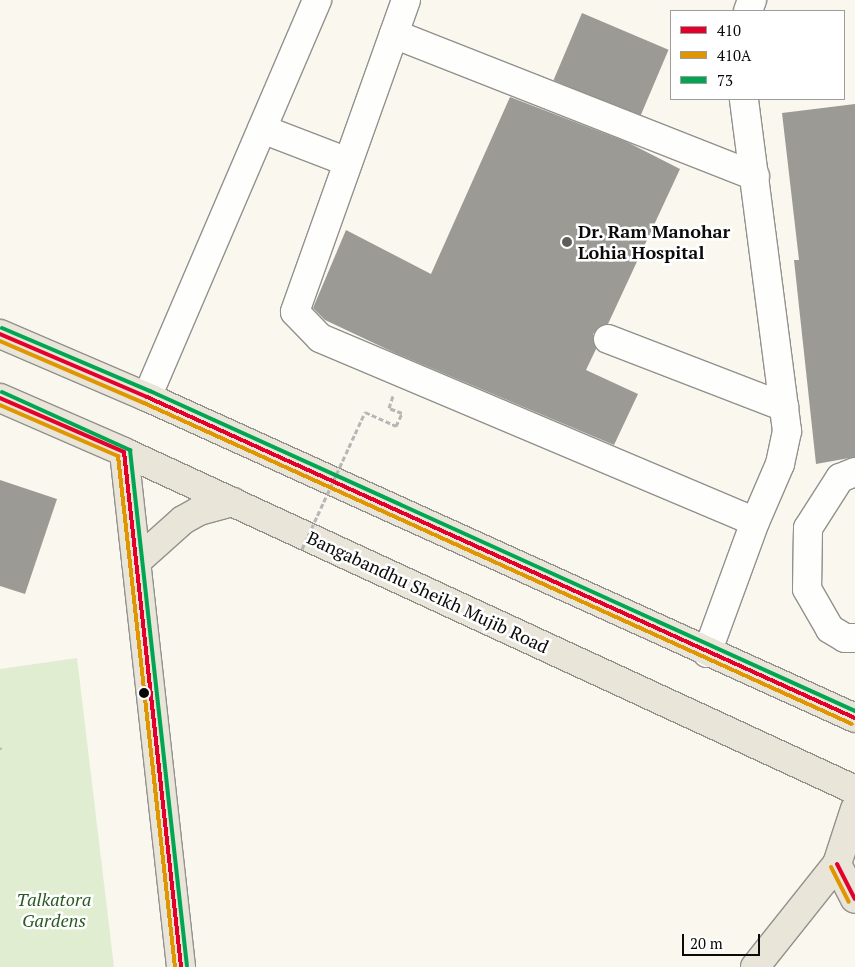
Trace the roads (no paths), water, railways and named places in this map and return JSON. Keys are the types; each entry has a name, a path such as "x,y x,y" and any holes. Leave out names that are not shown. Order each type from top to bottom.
{"main road":[{"path":"0,334 147,397 707,654 855,718"},
{"name":"Bangabandhu Sheikh Mujib Road","path":"0,398 124,452 855,790"},
{"path":"124,452 181,967"},
{"path":"136,562 183,520 199,511 233,502"},
{"path":"755,967 837,864 855,809"},
{"path":"837,864 855,899"}],"street":[{"path":"147,397 317,0"},
{"path":"406,0 295,312 320,338 755,522"},
{"path":"394,34 754,176"},
{"path":"707,654 755,522 780,464 787,431 744,100"},
{"path":"262,130 348,162"},
{"path":"608,339 784,407"},
{"path":"855,472 840,478 808,528 807,589 830,629 845,638 855,638"}],"place":[{"name":"Dr. Ram Manohar Lohia Hospital","path":"567,242"}],"park label":[{"name":"Talkatora Gardens","path":"54,910"}]}
